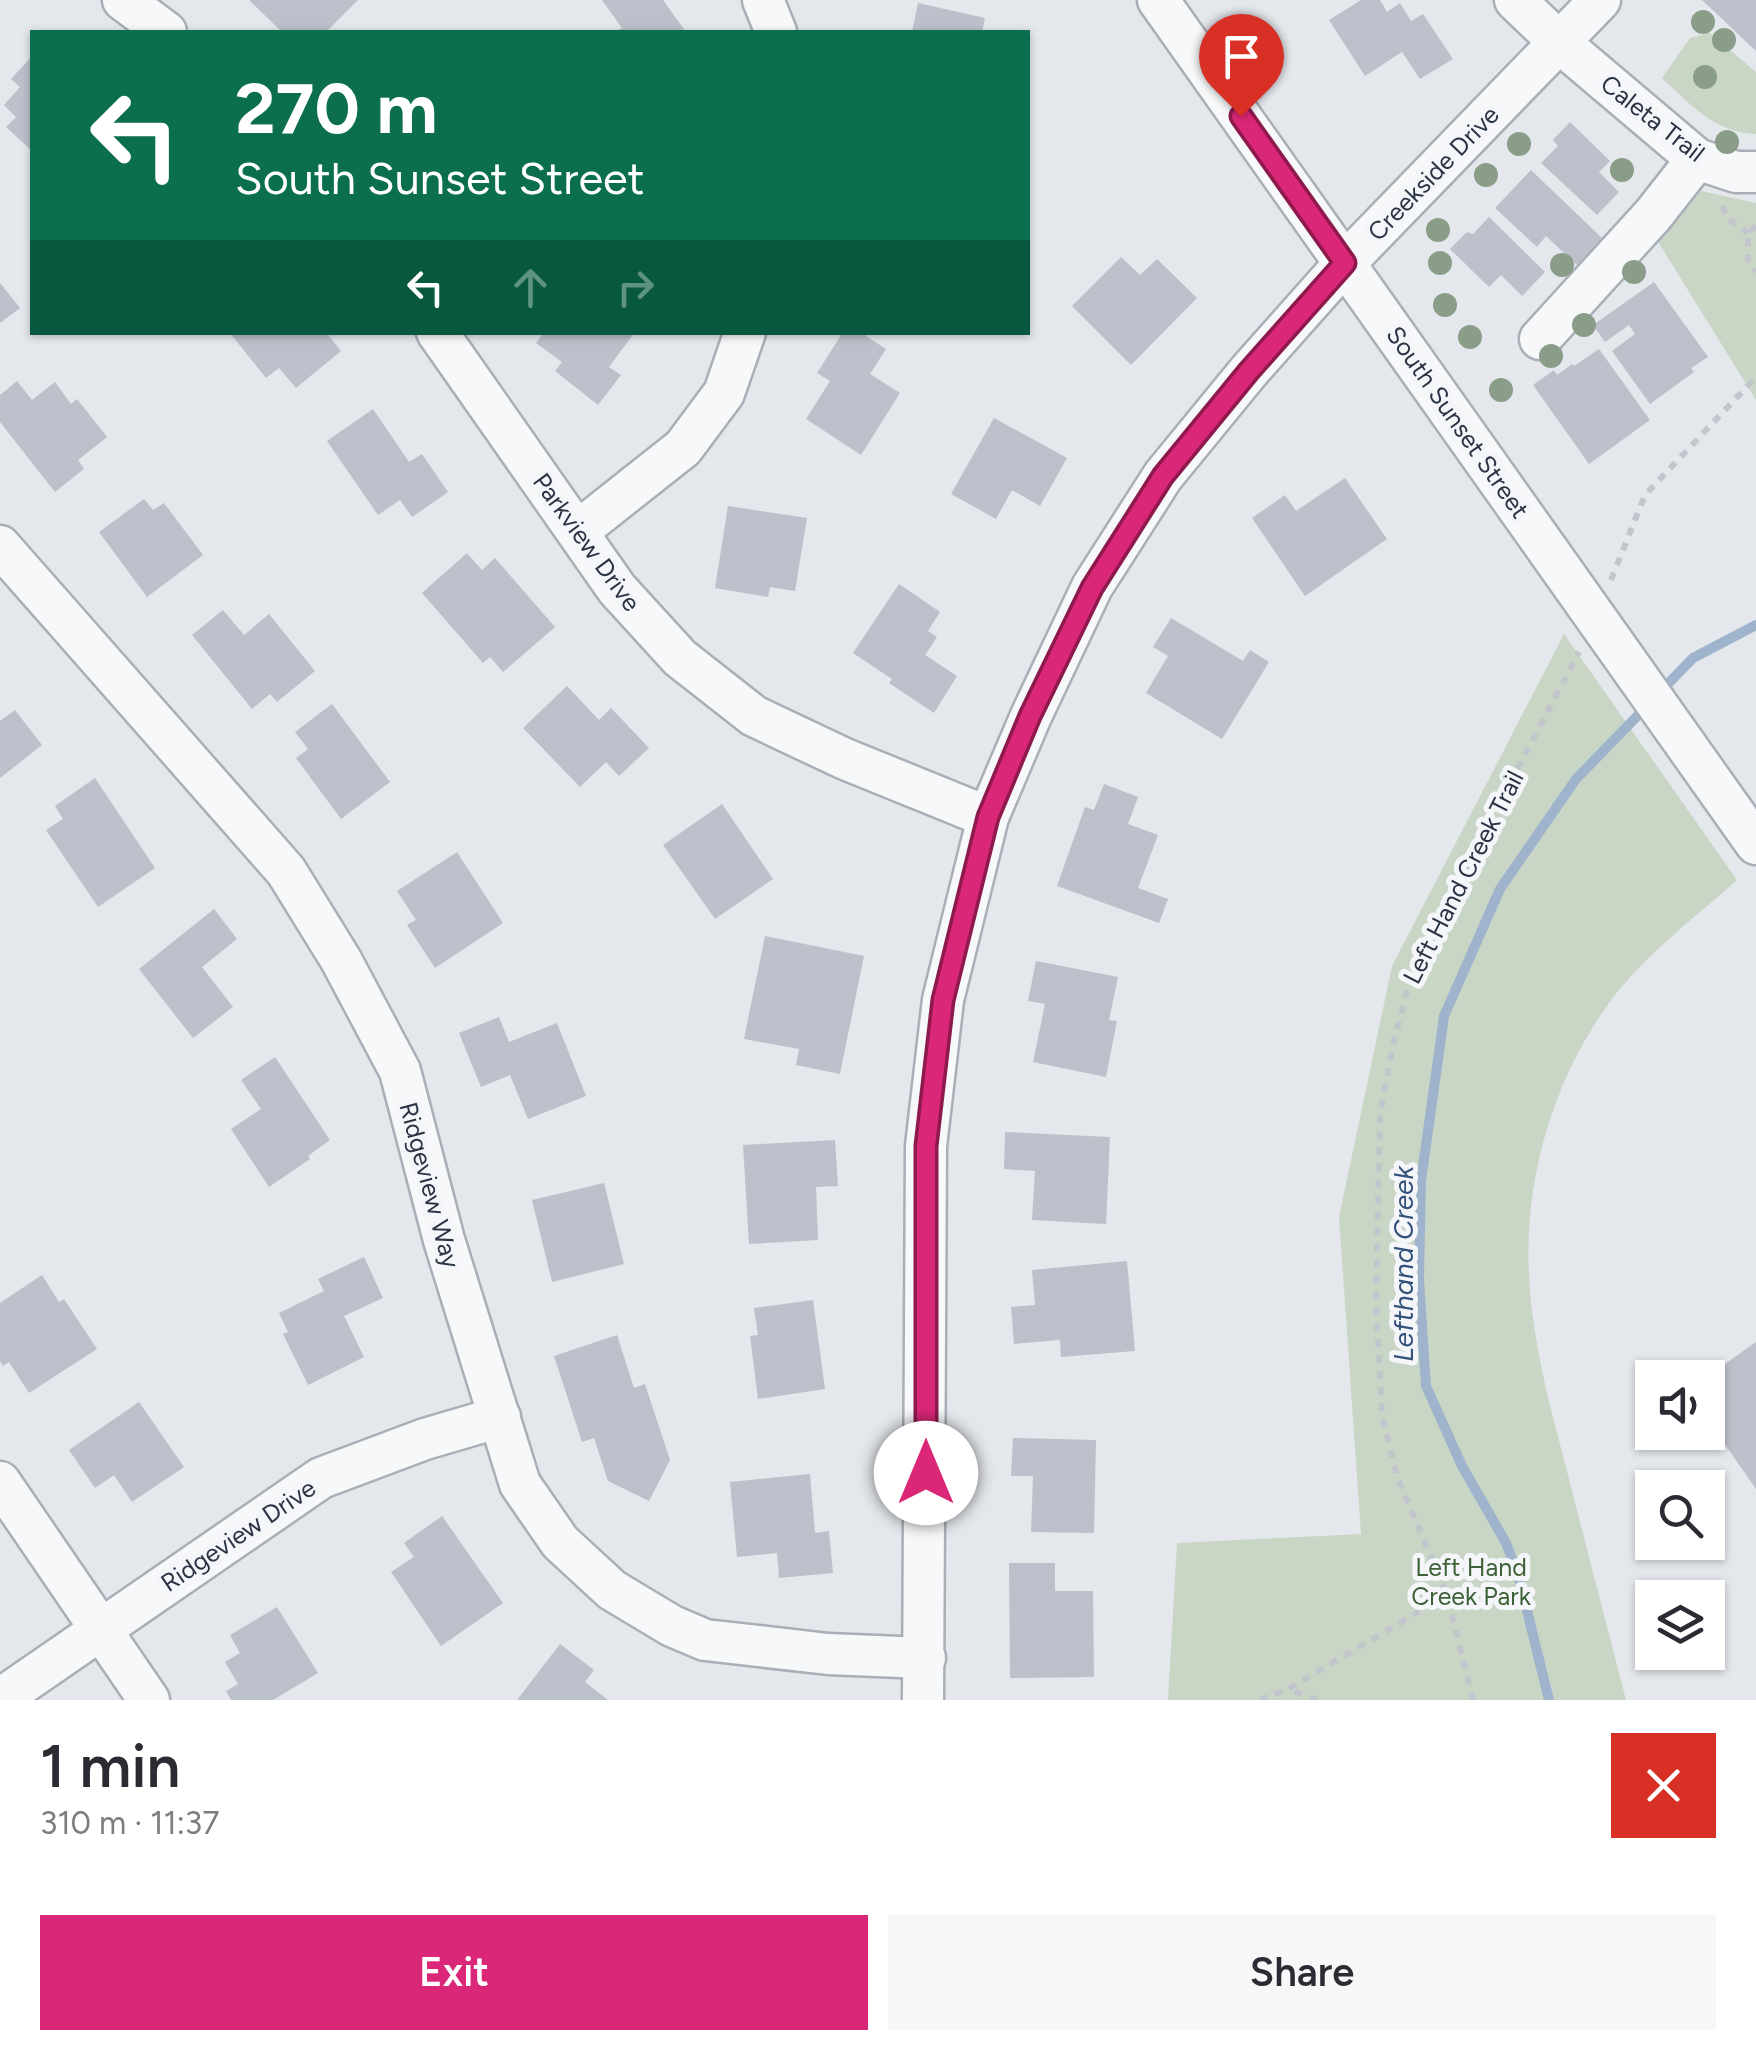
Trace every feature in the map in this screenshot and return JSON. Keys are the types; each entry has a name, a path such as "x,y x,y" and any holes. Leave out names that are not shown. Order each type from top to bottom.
{"street":[{"path":"123,0 163,30"},
{"path":"764,0 775,30"},
{"name":"South Sunset Street","path":"1158,0 1756,844"},
{"name":"Caleta Trail","path":"1514,0 1697,158 1736,172 1756,172"},
{"name":"Creekside Drive","path":"923,1700 926,1146 943,1000 988,817 1030,716 1092,588 1163,476 1345,263 1600,0"},
{"path":"1540,339 1653,215 1697,158"},
{"name":"Parkview Drive","path":"439,335 617,590 680,658 754,716 846,759 988,817"},
{"path":"578,531 683,448 724,393 744,335"},
{"name":"Ridgeview Way","path":"0,546 286,871 341,960 400,1071 444,1240 520,1484 560,1542 612,1590 704,1640 828,1654 925,1658"},
{"name":"Ridgeview Drive","path":"0,1699 321,1478 425,1439 500,1417"},
{"path":"0,1482 149,1700"}],"path":[{"path":"1722,205 1728,218 1748,233"},
{"path":"1756,226 1748,233 1748,259 1756,272"},
{"path":"1609,584 1646,496 1756,377"},
{"name":"Left Hand Creek Trail","path":"1473,1700 1447,1595 1396,1476 1382,1415 1376,1302 1380,1114 1414,965 1580,649"},
{"path":"1260,1700 1288,1689 1447,1595"},
{"path":"1288,1689 1317,1700"}],"green space":[{"path":"1710,33 1756,72 1756,134 1716,123 1662,78 1690,38"},
{"path":"1701,191 1756,203 1756,400 1657,240"},
{"name":"Left Hand Creek Park","path":"1564,634 1737,880 1643,964 1615,995 1574,1061 1545,1134 1536,1172 1528,1250 1539,1355 1626,1700 1168,1700 1177,1543 1361,1534 1339,1217 1392,966"}],"building":[{"path":"249,0 358,0 328,30 280,30"},
{"path":"602,0 663,0 685,30 618,30 622,28"},
{"path":"1361,0 1380,0 1387,12 1400,3 1411,21 1423,14 1453,59 1420,79 1402,52 1365,76 1329,20"},
{"path":"1702,0 1756,0 1756,51"},
{"path":"918,3 985,18 982,30 912,30"},
{"path":"30,58 30,149 6,127 16,117 4,105 20,87 11,79"},
{"path":"1570,122 1610,161 1599,172 1619,192 1597,215 1541,163 1558,146 1553,140"},
{"path":"1531,170 1602,238 1577,265 1546,236 1537,247 1495,208"},
{"path":"1489,217 1545,272 1522,296 1501,275 1489,287 1450,249"},
{"path":"1121,257 1140,275 1157,259 1197,298 1131,365 1072,306"},
{"path":"1654,282 1708,357 1650,404 1612,351 1635,334 1629,325 1605,342 1593,325"},
{"path":"0,283 20,308 0,323"},
{"path":"231,335 328,335 341,351 296,388 279,368 266,378"},
{"path":"542,335 633,335 609,367 621,375 598,405 555,371 562,362 536,343"},
{"path":"841,335 865,335 886,349 870,374 900,393 861,455 806,419 830,381 817,373"},
{"path":"1599,349 1650,420 1589,464 1533,385 1554,370 1557,375"},
{"path":"17,381 32,400 55,382 71,404 77,399 107,437 78,460 84,469 55,492 0,422 0,395"},
{"path":"373,409 409,462 422,454 448,492 412,517 400,500 378,515 327,441"},
{"path":"994,418 1067,458 1040,506 1012,490 996,519 951,494"},
{"path":"1345,478 1387,539 1305,596 1252,518 1285,495 1296,511"},
{"path":"144,499 153,510 164,503 203,555 147,597 99,532"},
{"path":"728,506 807,518 795,591 770,587 768,597 715,588"},
{"path":"467,553 482,570 495,558 555,627 503,672 490,657 483,663 422,593"},
{"path":"899,584 940,612 928,631 937,637 925,655 957,676 934,713 853,653"},
{"path":"223,610 244,635 269,614 315,671 277,702 270,694 252,709 192,635"},
{"path":"1171,618 1243,661 1250,650 1269,662 1222,739 1146,693 1168,656 1153,647"},
{"path":"567,686 599,720 611,708 649,748 619,776 606,762 580,787 523,728"},
{"path":"332,704 390,782 341,819 296,758 308,749 295,732"},
{"path":"15,710 42,745 0,778 0,721"},
{"path":"95,778 155,868 98,907 46,830 63,819 55,806"},
{"path":"1104,784 1138,797 1128,824 1158,835 1138,888 1168,899 1159,923 1057,886 1085,807 1094,810"},
{"path":"722,804 773,879 715,919 663,845"},
{"path":"457,852 503,923 435,968 407,925 416,920 397,891"},
{"path":"214,909 237,939 202,967 233,1007 193,1038 139,969"},
{"path":"765,936 864,956 840,1074 796,1065 799,1049 744,1039"},
{"path":"1036,961 1118,977 1109,1020 1117,1021 1106,1077 1033,1062 1045,1004 1028,1001"},
{"path":"499,1017 509,1042 557,1023 586,1096 528,1119 510,1075 481,1087 459,1033"},
{"path":"275,1057 330,1140 269,1187 231,1129 261,1109 241,1080"},
{"path":"1005,1132 1110,1137 1106,1224 1032,1220 1035,1171 1004,1169"},
{"path":"835,1140 838,1186 816,1187 818,1240 749,1244 743,1145"},
{"path":"604,1183 624,1264 552,1282 532,1200"},
{"path":"364,1257 383,1298 344,1316 364,1357 308,1385 283,1334 288,1332 279,1313 324,1291 318,1279"},
{"path":"1127,1261 1135,1351 1061,1357 1060,1340 1014,1344 1011,1307 1035,1305 1032,1270"},
{"path":"42,1275 59,1302 64,1299 97,1349 29,1393 9,1362 3,1366 0,1361 0,1303"},
{"path":"813,1300 825,1389 758,1399 750,1336 758,1335 754,1308"},
{"path":"617,1335 634,1388 645,1384 670,1460 649,1501 608,1481 594,1438 582,1442 554,1356"},
{"path":"1756,1342 1756,1489 1725,1444 1725,1364"},
{"path":"139,1402 184,1467 132,1502 114,1475 95,1488 69,1450"},
{"path":"1013,1438 1096,1440 1094,1533 1031,1532 1033,1476 1011,1476"},
{"path":"810,1474 815,1533 829,1531 833,1573 779,1578 777,1553 737,1557 730,1482"},
{"path":"442,1516 503,1603 441,1646 391,1572 414,1557 404,1543"},
{"path":"1009,1563 1055,1563 1055,1591 1093,1591 1094,1677 1010,1678"},
{"path":"277,1607 318,1673 273,1700 231,1700 226,1691 238,1684 225,1662 240,1653 230,1635"},
{"path":"560,1644 594,1670 585,1682 608,1700 517,1700"}],"waterway":[{"name":"Lefthand Creek","path":"1660,692 1693,658 1756,625"},
{"name":"Lefthand Creek","path":"1549,1700 1519,1578 1506,1543 1462,1466 1426,1386 1419,1280 1421,1181 1444,1016 1500,889 1576,779 1648,705"}],"route":[{"path":"926,1473 926,1146 943,1000 988,817 1030,716 1092,588 1163,476 1345,263 1241,116"}]}
